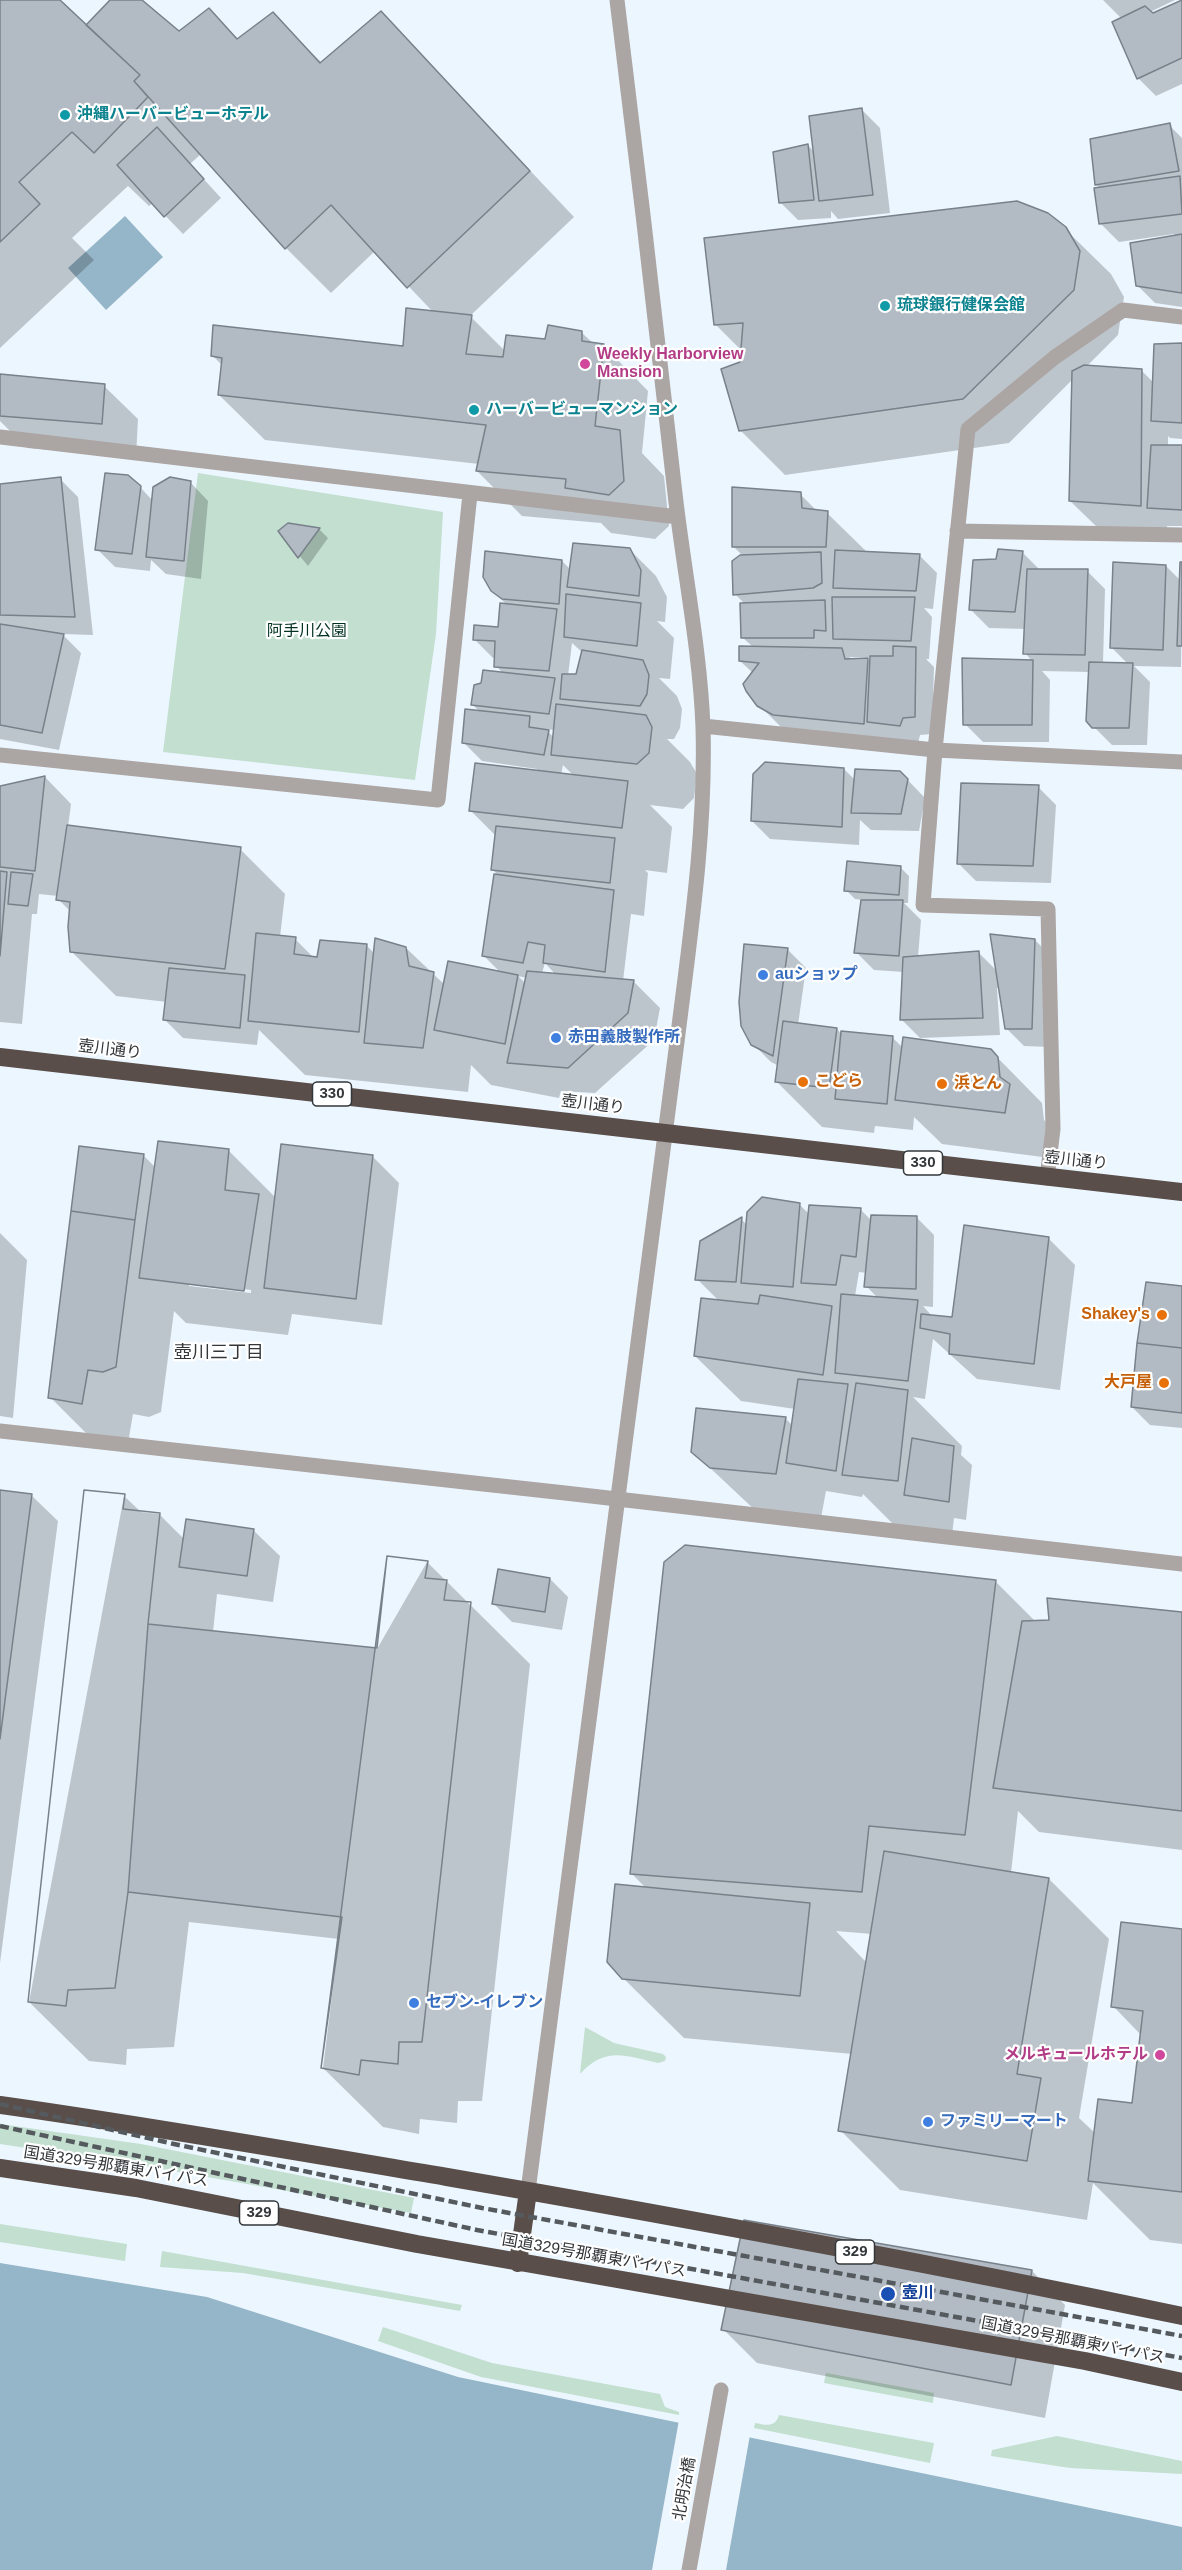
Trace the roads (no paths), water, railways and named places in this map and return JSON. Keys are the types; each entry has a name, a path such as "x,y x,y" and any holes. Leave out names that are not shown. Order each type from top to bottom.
{"highway":[{"name":"壺川通り","path":"0,1056 1182,1192"},
{"name":"329","path":"0,2105 146,2125 528,2191 1047,2288 1182,2316"},
{"name":"国道329号那覇東バイパス","path":"0,2168 136,2188 518,2263 1085,2361 1182,2382"},
{"path":"518,2263 528,2191"}],"street":[{"path":"528,2191 698,870 703,773 703,726 699,674 678,517 617,0"},
{"path":"1047,1178 1053,1129 1048,909 923,905 935,750 968,429 1055,357 1123,310 1182,317"},
{"path":"0,436 678,517"},
{"path":"0,755 438,800 471,494"},
{"path":"957,531 1182,535"},
{"path":"703,726 935,750 1182,762"},
{"path":"0,1431 1182,1564"},
{"name":"北明治橋","path":"688,2570 721,2390"}],"water":[{"path":"125,216 163,257 106,310 68,268"},
{"path":"0,2263 207,2297 458,2377 1182,2527 1182,2570 0,2570"}],"railway":[{"path":"0,2104 174,2144 482,2208 1182,2336"},
{"path":"0,2126 477,2230 1182,2358"}],"place":[{"name":"沖縄ハーバービューホテル","path":"65,115"},
{"name":"琉球銀行健保会館","path":"885,306"},
{"name":"Weekly Harborview Mansion","path":"585,364"},
{"name":"ハーバービューマンション","path":"474,410"},
{"name":"auショップ","path":"763,975"},
{"name":"赤田義肢製作所","path":"556,1038"},
{"name":"こどら","path":"803,1082"},
{"name":"浜とん","path":"942,1084"},
{"name":"Shakey's","path":"1162,1315"},
{"name":"大戸屋","path":"1164,1383"},
{"name":"セブン-イレブン","path":"414,2003"},
{"name":"メルキュールホテル","path":"1160,2055"},
{"name":"ファミリーマート","path":"928,2122"},
{"name":"壺川","path":"888,2294"}],"district":[{"name":"壺川三丁目","path":"219,1353"}],"park label":[{"name":"阿手川公園","path":"307,632"}]}
